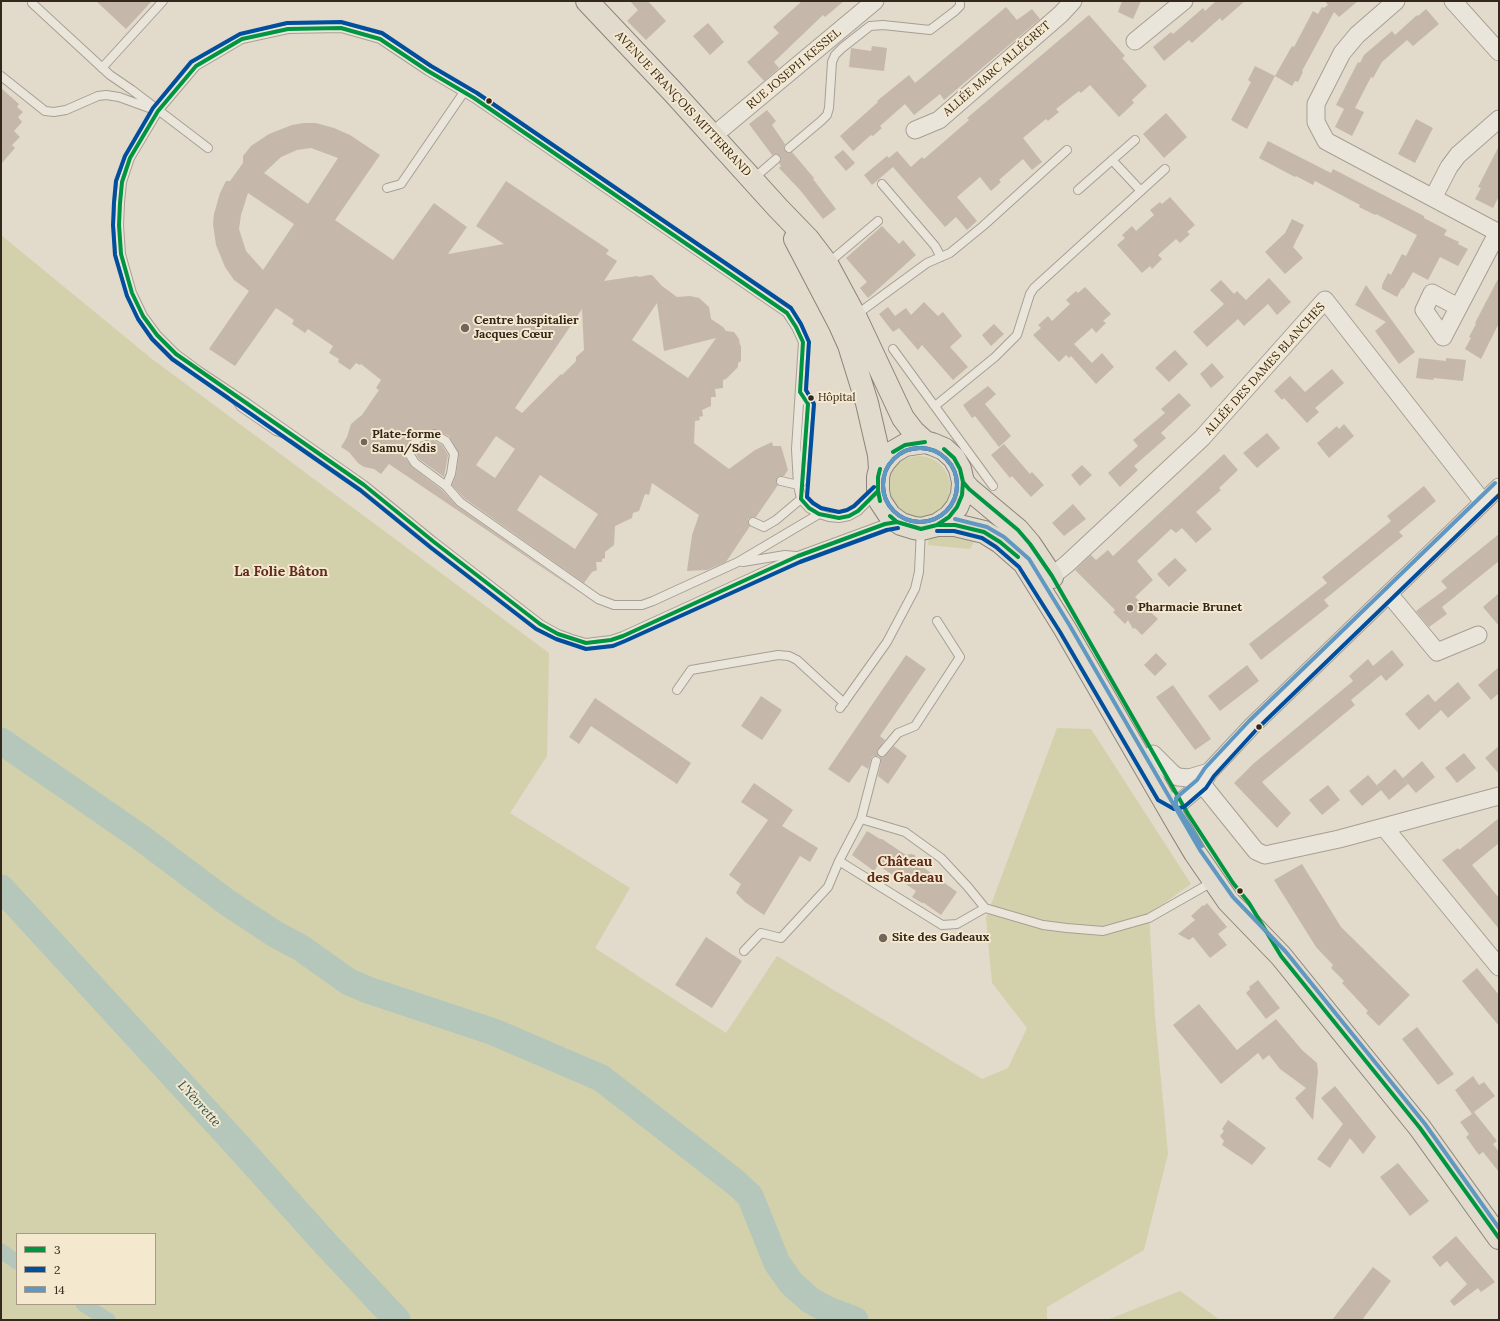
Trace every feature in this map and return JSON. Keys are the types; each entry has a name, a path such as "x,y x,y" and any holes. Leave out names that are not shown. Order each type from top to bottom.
{"main road":[{"name":"AVENUE FRANÇOIS MITTERRAND","path":"587,1 808,239 827,264 848,321 848,345 867,403 879,455 880,469"},
{"name":"AVENUE FRANÇOIS MITTERRAND","path":"778,208 848,321 903,418 913,431 925,442"},
{"path":"929,527 949,517 957,507 962,495 963,482 960,469 960,453 944,450 925,442 905,445 892,452 880,469 878,477 878,492 884,509 896,522 914,528 929,527 955,525 984,532 1000,542 1024,563 1172,800 1249,903 1281,956"},
{"path":"963,482 968,489 1018,530 1030,544 1052,576 1153,754 1195,853 1228,900 1281,956 1420,1128 1499,1238"}],"street":[{"name":"RUE JOSEPH KESSEL","path":"713,136 875,1"},
{"name":"ALLÉE MARC ALLÉGRET","path":"915,130 938,120 1061,14 1073,1"},
{"path":"1135,41 1184,1"},
{"path":"1396,1 1357,35 1342,53 1316,104 1316,122 1326,141 1499,232 1458,308"},
{"path":"1453,1 1499,52"},
{"path":"1434,198 1458,155 1499,119"},
{"name":"ALLÉE DES DAMES BLANCHES","path":"1052,576 1073,559 1202,438 1325,300 1483,502"},
{"path":"1172,800 1205,778 1253,725 1499,487"},
{"path":"1389,594 1437,652 1478,635"},
{"path":"1153,754 1178,777 1205,778"},
{"path":"1205,778 1256,851 1265,855 1339,839 1499,796"},
{"path":"1384,827 1499,967"}],"lane":[{"path":"32,1 32,3 102,68 208,148"},
{"path":"102,68 163,1"},
{"path":"789,148 822,121 827,115 829,108 832,62 842,48 870,26 883,25 930,30 955,11 960,6 960,1"},
{"path":"878,492 858,511 849,516 840,518 820,514 809,508 800,499 796,448 803,342 788,313 464,92 428,71 380,39 341,28 288,29 242,39 196,66 158,110 130,158 122,182 119,225 121,254 132,293 143,316 157,335 176,354 230,392 241,407 276,432 295,436 364,485 434,542 540,624 558,634 586,643 611,640 623,636 798,556 885,524 896,522"},
{"path":"1,76 45,111 66,110 106,94 158,110"},
{"path":"387,188 401,184 464,92"},
{"path":"1078,190 1135,140"},
{"path":"848,321 927,263 950,253 983,226 1067,150"},
{"path":"752,180 776,159"},
{"path":"1112,160 1141,191"},
{"path":"935,406 994,357 1017,335 1025,307 1034,288 1165,169"},
{"path":"882,184 935,246 941,256"},
{"path":"827,264 878,221"},
{"path":"893,349 935,406 960,453 993,486"},
{"path":"753,522 764,526 776,520 800,499 808,404 800,392"},
{"path":"446,486 451,474 454,454 446,441 434,434 418,438 408,452 415,463 446,486 460,502 598,599 614,605 642,605 738,562 820,514"},
{"path":"781,481 798,486"},
{"path":"677,690 691,670 778,655 789,656 797,660 842,706 887,642 915,589 929,527"},
{"path":"738,562 785,555 798,556"},
{"path":"882,752 898,733 915,726 960,657 937,621"},
{"path":"744,951 762,933 781,938 828,887 839,861 861,819 876,761"},
{"path":"861,819 905,832 941,858 985,908 1043,925 1104,931 1149,918 1215,881"},
{"path":"839,861 942,925 957,924 985,908"}],"green space":[{"path":"1,235 152,359 549,653 547,756 510,813 630,888 595,948 726,1033 777,956 982,1079 1008,1068 1027,1028 992,983 986,918 1057,728 1091,729 1191,884 1149,914 1155,1016 1168,1154 1144,1250 1047,1307 1047,1320 1,1320"},
{"path":"919,456 931,459 941,465 947,475 950,487 947,499 941,509 931,515 919,518 907,515 897,509 891,499 888,487 891,475 897,465 907,459"},
{"path":"946,532 976,538 970,549 928,545 929,535"},
{"path":"1180,1291 1220,1320 1107,1320"}],"building":[{"path":"96,1 152,1 126,29"},
{"path":"630,1 648,1 666,21 646,40 627,21 638,10"},
{"path":"802,1 844,1 825,17 823,15 774,62 779,68 764,81 747,62 779,33 773,27"},
{"path":"1122,1 1141,1 1133,19 1118,12"},
{"path":"1216,1 1245,1 1222,21 1220,18 1192,43 1189,40 1164,61 1153,47 1171,32 1173,34 1203,8 1205,11"},
{"path":"1325,1 1358,1 1339,17 1334,12 1302,71 1303,72 1298,82 1295,81 1292,86 1275,76 1292,46 1294,47 1313,11 1318,14 1322,7 1324,8 1328,5"},
{"path":"1006,7 1017,20 1032,9 1040,19 944,100 940,94 914,115 905,104 880,126 882,128 873,136 871,135 853,151 840,136 878,102 877,101 909,75 915,83"},
{"path":"1426,9 1439,24 1413,46 1407,40 1382,62 1373,78 1371,77 1355,108 1364,112 1352,136 1335,127 1344,109 1336,105 1358,62 1360,63 1364,55 1392,31 1395,35"},
{"path":"1089,15 1125,56 1122,58 1147,86 1132,100 1134,103 1119,117 1090,85 1081,93 1079,91 1056,109 1059,112 1048,121 1046,119 1023,138 1042,162 1032,170 1023,159 999,180 1001,182 991,191 980,177 957,197 977,221 967,230 956,217 945,227 893,167 872,185 864,175 887,156 889,158 897,151 911,167 922,157 924,159 969,120 967,118"},
{"path":"708,23 724,42 710,55 693,36"},
{"path":"872,46 887,48 884,71 849,67 851,48 871,51"},
{"path":"1255,66 1275,76 1247,129 1231,120 1251,82 1248,80"},
{"path":"1,88 19,104 17,107 23,112 18,117 22,122 14,131 20,137 12,145 15,148 1,164"},
{"path":"767,110 776,121 772,125 785,144 785,151 788,153 792,152 814,178 813,179 836,209 823,219 800,190 779,168 781,166 779,163 781,160 780,156 777,154 772,155 749,124"},
{"path":"1166,113 1187,137 1164,158 1143,134"},
{"path":"1416,119 1433,128 1415,163 1398,154"},
{"path":"316,123 334,128 350,135 380,155 335,220 393,260 434,203 467,227 448,254 504,244 476,226 506,181 609,250 606,254 617,261 604,281 652,275 662,286 677,297 690,296 699,298 709,307 711,319 723,327 726,331 734,332 739,339 741,346 741,361 738,363 738,367 726,379 723,380 723,388 715,389 716,397 711,397 711,406 702,410 703,416 699,417 700,420 695,421 694,443 729,469 755,450 772,442 773,446 781,446 788,470 784,476 777,478 776,482 778,485 756,517 748,519 750,526 726,562 707,570 687,571 692,535 699,515 652,483 649,495 645,494 639,511 633,513 632,518 615,526 614,545 605,552 605,558 602,559 602,562 596,562 597,570 592,572 584,583 464,498 452,485 456,475 459,454 449,436 433,429 414,435 403,451 403,455 412,467 442,490 457,506 577,591 389,464 381,474 374,469 364,467 358,463 349,452 341,447 347,437 351,424 362,415 379,390 376,388 381,380 361,364 356,363 350,370 338,362 339,359 329,353 333,346 308,329 305,333 292,324 294,320 276,308 235,366 209,349 249,291 234,280 225,267 216,245 213,224 214,214 220,193 226,181 230,181 243,163 243,156 251,146 269,134 292,125","holes":["311,148 338,158 308,204 264,173 281,157 297,150","248,193 294,224 263,270 246,251 239,229 241,215","657,303 664,351 716,338 688,378 632,340","582,309 584,350 576,357 576,361 522,413 515,408","496,436 515,449 495,478 476,465","540,475 598,514 575,549 517,510"]},
{"path":"1268,141 1331,173 1333,169 1424,216 1424,218 1447,230 1444,235 1459,242 1458,244 1468,249 1458,266 1440,257 1428,280 1413,272 1397,297 1382,289 1382,285 1388,273 1391,275 1402,254 1406,256 1417,235 1359,207 1360,205 1315,181 1313,185 1259,158"},
{"path":"1499,146 1499,196 1493,208 1475,199 1481,188 1478,187"},
{"path":"843,150 855,163 846,171 834,157"},
{"path":"1170,197 1195,225 1187,232 1190,234 1180,243 1176,239 1158,255 1162,259 1152,269 1150,266 1142,273 1117,245 1125,238 1122,235 1132,226 1136,231 1154,215 1150,210 1160,202 1162,204"},
{"path":"1292,219 1304,225 1293,247 1303,258 1285,274 1265,252 1285,233"},
{"path":"882,226 899,244 903,240 916,255 868,298 860,288 867,282 846,258"},
{"path":"1499,277 1499,323 1481,359 1465,349 1471,338 1469,337 1476,324 1475,323"},
{"path":"1269,278 1291,302 1277,315 1268,304 1244,326 1238,319 1207,347 1193,332 1224,304 1210,290 1221,280 1234,294 1237,291 1246,300"},
{"path":"1366,285 1415,352 1399,364 1375,331 1386,322 1355,305"},
{"path":"1085,287 1111,314 1103,321 1106,323 1096,333 1092,328 1074,344 1092,363 1102,353 1114,367 1096,384 1071,356 1069,358 1066,355 1059,362 1033,335 1041,328 1038,325 1048,316 1052,321 1070,304 1066,300 1076,291 1078,293"},
{"path":"924,302 938,316 943,312 962,336 950,347 968,367 953,380 922,345 918,350 899,328 893,332 879,314 888,307 895,316 906,308 911,315"},
{"path":"994,324 1004,334 991,346 982,335"},
{"path":"1175,350 1188,364 1169,382 1155,368"},
{"path":"1419,358 1446,361 1446,358 1466,360 1463,381 1416,378"},
{"path":"1212,363 1224,377 1211,388 1200,374"},
{"path":"1332,369 1344,383 1315,408 1319,412 1307,423 1284,398 1282,400 1274,391 1290,376 1305,392"},
{"path":"988,386 996,394 985,404 1011,436 999,447 975,416 972,418 963,405"},
{"path":"1179,393 1191,405 1161,433 1166,438 1134,466 1138,470 1120,487 1108,473 1138,446 1133,440 1165,413 1161,409"},
{"path":"1344,424 1354,436 1329,458 1317,443 1337,426 1339,429"},
{"path":"1267,433 1280,448 1257,468 1243,453"},
{"path":"433,440 442,445 448,455 444,477 419,459 415,452 421,443"},
{"path":"1004,444 1030,474 1032,472 1044,485 1031,497 1012,476 1010,478 991,455"},
{"path":"1224,454 1238,470 1219,488 1221,490 1196,512 1212,529 1196,543 1182,528 1176,533 1171,529 1137,561 1153,580 1135,597 1158,619 1142,635 1135,628 1133,629 1128,620 1125,624 1113,612 1115,610 1075,570 1091,555 1096,560 1108,550 1113,556"},
{"path":"1082,465 1092,475 1080,486 1071,475"},
{"path":"1424,486 1436,501 1399,532 1403,536 1324,600 1329,606 1261,660 1249,644 1327,583 1322,577 1391,521 1387,516"},
{"path":"1073,504 1086,519 1064,536 1052,523"},
{"path":"1499,534 1499,561 1442,607 1447,614 1429,627 1416,611 1447,588 1441,581"},
{"path":"1175,558 1187,570 1169,587 1157,574"},
{"path":"1499,593 1499,626 1483,607"},
{"path":"1392,650 1404,665 1386,681 1381,675 1351,700 1355,705 1262,782 1291,813 1277,828 1234,783 1253,764 1353,681 1349,676 1368,659 1373,666"},
{"path":"1156,653 1167,664 1155,676 1144,665"},
{"path":"906,655 926,669 880,736 885,740 877,751 879,756 872,757 868,769 862,765 849,783 828,769"},
{"path":"1247,665 1259,681 1220,711 1208,696"},
{"path":"1499,667 1499,693 1491,700 1478,685"},
{"path":"1458,682 1471,698 1448,718 1441,710 1419,730 1405,714 1428,694 1435,702"},
{"path":"1173,685 1211,739 1195,750 1156,697"},
{"path":"761,696 782,710 762,740 741,726"},
{"path":"595,698 691,763 677,784 591,726 579,744 569,737"},
{"path":"894,746 907,756 888,784 878,776 881,762 879,756 884,757"},
{"path":"1499,746 1499,774 1485,758"},
{"path":"1464,753 1476,768 1457,783 1445,768"},
{"path":"1422,761 1435,777 1416,793 1403,778"},
{"path":"1395,769 1408,784 1389,800 1377,785"},
{"path":"1368,775 1381,790 1362,806 1349,791"},
{"path":"754,783 793,810 782,826 818,848 810,862 800,856 764,915 745,902 736,893 741,884 729,875 768,820 741,802"},
{"path":"1328,785 1340,800 1322,815 1309,800"},
{"path":"1499,818 1499,843 1472,865 1499,898 1499,929 1442,860 1458,848 1459,850"},
{"path":"867,831 906,855 915,855 916,862 957,892 941,915 924,903 912,897 916,891 878,865 874,871 852,855"},
{"path":"1302,864 1341,927 1410,995 1379,1026 1366,1013 1368,1011 1342,983 1344,981 1331,968 1333,965 1316,947 1274,880"},
{"path":"1207,903 1227,927 1218,934 1227,945 1210,958 1193,937 1189,940 1178,934 1195,920 1191,916"},
{"path":"706,937 742,961 712,1008 675,985"},
{"path":"1477,968 1499,995 1499,1026 1462,981"},
{"path":"1258,980 1280,1008 1266,1019 1246,993 1250,989 1249,987"},
{"path":"1199,1004 1237,1050 1276,1019 1302,1050 1317,1063 1318,1072 1313,1120 1295,1098 1306,1088 1280,1069 1269,1055 1263,1060 1258,1053 1221,1084 1173,1025"},
{"path":"1417,1027 1454,1074 1438,1085 1402,1039"},
{"path":"1473,1076 1479,1085 1484,1082 1495,1096 1474,1112 1497,1141 1493,1144 1499,1152 1499,1172 1483,1152 1479,1155 1466,1137 1469,1134 1460,1122 1472,1114 1455,1090"},
{"path":"1335,1086 1376,1137 1363,1154 1350,1138 1330,1168 1317,1159 1343,1124 1321,1098"},
{"path":"1228,1120 1266,1148 1252,1165 1222,1145 1224,1141 1220,1136 1224,1131 1222,1129"},
{"path":"1398,1163 1429,1201 1410,1216 1380,1177"},
{"path":"1456,1236 1495,1282 1481,1292 1478,1288 1454,1306 1450,1301 1467,1284 1447,1261 1440,1267 1432,1257"},
{"path":"1373,1267 1391,1281 1362,1320 1332,1320"}],"waterway":[{"path":"1,741 140,837 228,903 275,934 301,948 349,982 368,990 494,1032 601,1078 735,1182 750,1196 777,1263 791,1283 810,1300 826,1309 855,1320"},
{"name":"L'Yèvrette","path":"1,888 397,1320"},
{"path":"1,1251 16,1261"},
{"path":"85,1305 108,1320"}],"transit line":[{"name":"2","path":"874,487 854,506 839,512 821,508 807,497 814,404 806,390 809,342 801,324 791,308 477,93 431,66 382,33 341,22 287,23 240,34 191,62 153,108 125,156 116,181 113,225 115,255 127,296 138,319 152,339 172,359 360,490 430,547 536,629 556,639 586,649 613,646 800,562 887,530 898,528"},
{"name":"3","path":"878,491 858,511 849,516 839,518 819,514 809,508 801,499 808,404 800,392 803,342 787,313 474,98 428,71 380,39 341,28 288,29 242,39 196,66 158,111 130,158 122,182 120,203 119,225 121,254 132,293 143,316 157,335 176,354 364,485 434,542 540,624 558,634 586,643 611,640 623,636 798,556 885,524 897,522"},
{"name":"3","path":"893,452 905,445 925,442"},
{"name":"2","path":"920,448 934,451 946,459 954,471 957,485 954,499 946,511 934,519 920,522 906,519 894,511 886,499 883,485 886,471 894,459 906,451 920,448"},
{"name":"14","path":"920,448 934,451 946,459 954,471 957,485 954,499 946,511 934,519 920,522 906,519 894,511 886,499 883,485 886,471 894,459 906,451 920,448"},
{"name":"3","path":"890,516 897,522 921,529 937,525 949,517 957,507 962,495 963,482 960,469 954,458 944,449"},
{"name":"3","path":"880,469 878,477 880,501"},
{"name":"3","path":"963,482 969,489 1018,530 1030,544 1052,576 1188,814 1233,883 1249,903 1281,956 1420,1128 1499,1238"},
{"name":"14","path":"1202,846 1176,805 1176,798 1197,780 1205,768 1249,721 1495,483"},
{"name":"2","path":"937,531 954,531 982,538 996,547 1019,567 1060,632 1158,800 1174,809 1184,807 1206,788 1214,776 1257,729 1499,495"},
{"name":"14","path":"955,519 987,527 1004,537 1029,559 1070,626 1200,850 1233,897 1286,952 1425,1124 1499,1228"},
{"name":"3","path":"937,525 955,525 984,532 1000,542 1018,557"}],"place":[{"name":"Centre hospitalier Jacques Cœur","path":"465,328"},
{"name":"Hôpital","path":"811,398"},
{"name":"Plate-forme Samu/Sdis","path":"364,442"},
{"name":"Pharmacie Brunet","path":"1130,608"},
{"name":"Site des Gadeaux","path":"883,938"}],"district":[{"name":"La Folie Bâton","path":"281,572"},
{"name":"Château des Gadeau","path":"905,870"}]}
